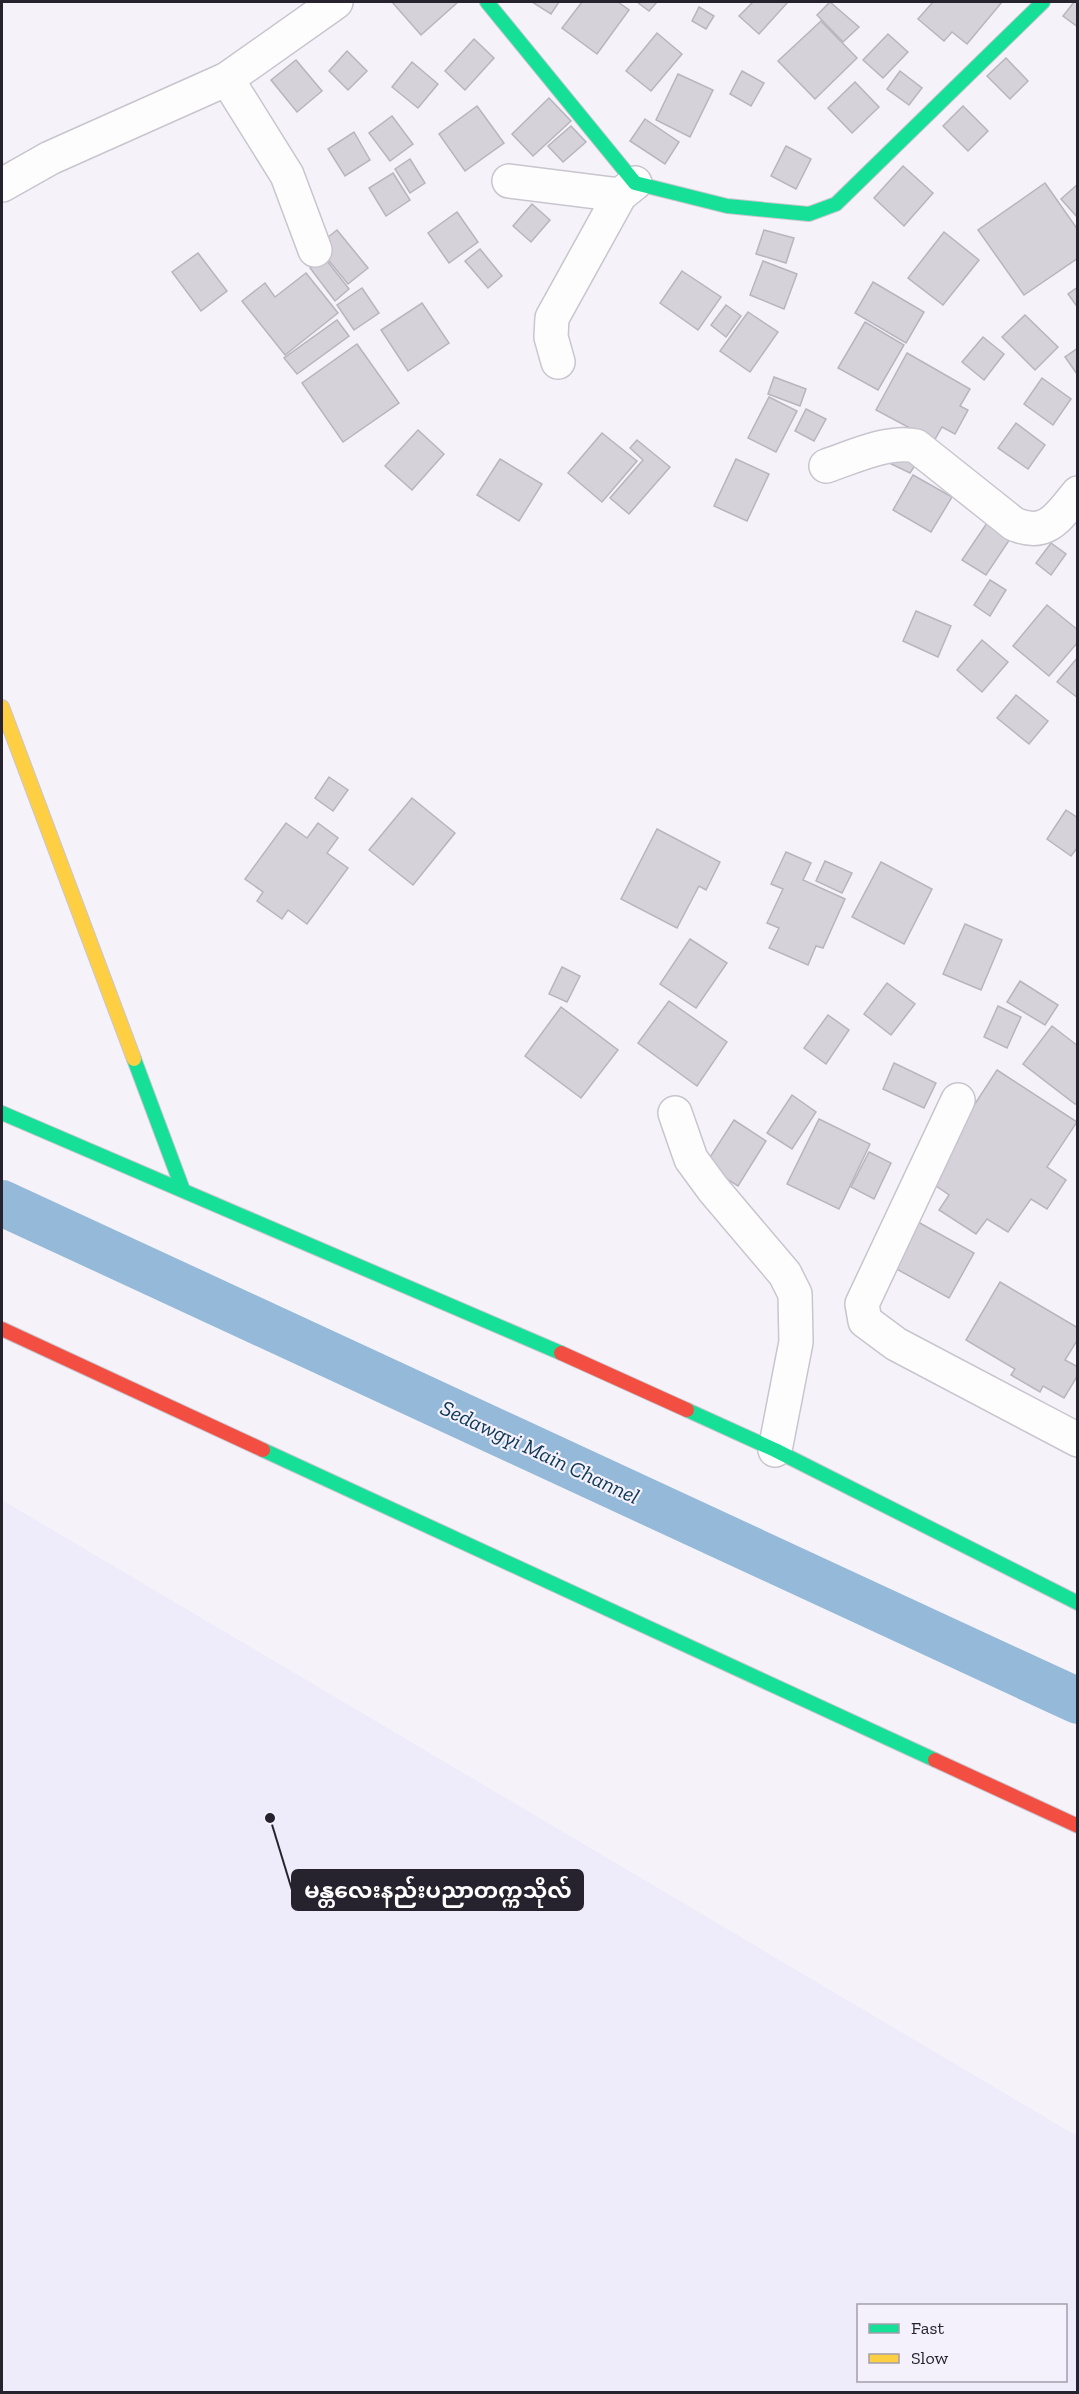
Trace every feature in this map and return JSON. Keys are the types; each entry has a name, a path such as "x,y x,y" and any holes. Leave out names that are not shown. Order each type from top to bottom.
{"street":[{"path":"2,185 50,158 227,79 336,2"},
{"path":"487,2 627,189"},
{"path":"509,181 627,189 727,206 809,214 836,204 1043,2"},
{"path":"227,79 287,175 315,250"},
{"path":"558,362 550,337 552,318 627,189"},
{"path":"826,466 882,448 907,444 916,446 1014,524 1030,531 1042,529 1057,518 1077,493"},
{"path":"2,707 183,1190"},
{"path":"958,1100 862,1304 865,1321 896,1344 1077,1440"},
{"path":"2,1113 501,1326 775,1450 1077,1603"},
{"path":"675,1113 692,1159 713,1189 786,1274 795,1294 796,1342 775,1450"},
{"path":"2,1329 1077,1826"}],"shaded area":[{"path":"2,1500 1077,2136 1077,2392 2,2392"}],"building":[{"path":"392,2 458,2 421,35"},
{"path":"532,2 559,2 551,14"},
{"path":"582,2 618,2 629,10 597,54 562,28"},
{"path":"637,2 657,2 649,11"},
{"path":"753,2 788,2 759,34 739,16"},
{"path":"830,2 859,27 843,42 817,15"},
{"path":"933,2 1002,2 967,44 952,32 944,41 918,19"},
{"path":"1074,2 1078,2 1078,27 1063,16"},
{"path":"699,7 714,16 706,29 692,21"},
{"path":"821,21 857,58 815,99 778,61"},
{"path":"657,33 682,54 651,91 626,71"},
{"path":"888,34 908,52 883,78 863,60"},
{"path":"474,39 494,58 465,90 445,71"},
{"path":"347,51 367,71 348,90 329,71"},
{"path":"1006,58 1028,81 1010,99 987,76"},
{"path":"296,60 322,91 297,112 271,80"},
{"path":"412,62 438,84 418,108 392,87"},
{"path":"742,71 764,83 751,106 730,94"},
{"path":"900,71 922,88 909,105 887,89"},
{"path":"678,74 713,90 690,137 656,120"},
{"path":"855,82 879,107 852,133 828,108"},
{"path":"549,98 571,121 533,156 512,134"},
{"path":"477,106 504,143 465,171 439,134"},
{"path":"963,106 988,131 968,151 943,126"},
{"path":"392,116 413,144 390,161 369,133"},
{"path":"645,119 679,142 665,164 630,141"},
{"path":"571,126 586,142 563,162 548,146"},
{"path":"354,132 370,160 345,176 328,149"},
{"path":"786,146 811,159 796,189 771,176"},
{"path":"410,159 425,183 410,193 395,169"},
{"path":"903,166 933,193 904,226 874,198"},
{"path":"393,173 410,200 386,216 369,188"},
{"path":"1045,183 1078,230 1078,258 1024,295 978,230"},
{"path":"1078,184 1078,218 1061,199"},
{"path":"532,204 550,220 531,242 513,226"},
{"path":"457,212 478,242 449,263 428,233"},
{"path":"337,230 368,268 348,284 317,246"},
{"path":"764,230 794,238 786,263 756,254"},
{"path":"944,232 979,260 943,305 908,278"},
{"path":"480,249 502,276 488,288 465,261"},
{"path":"198,253 227,291 201,311 172,272"},
{"path":"324,257 349,289 335,301 310,268"},
{"path":"763,261 797,274 784,309 750,295"},
{"path":"682,271 721,297 698,330 660,303"},
{"path":"306,273 338,313 285,355 242,301 265,283 275,297"},
{"path":"873,282 924,312 906,343 855,313"},
{"path":"1078,287 1078,308 1068,294"},
{"path":"362,288 379,313 354,330 337,305"},
{"path":"422,303 449,343 408,371 381,330"},
{"path":"726,305 741,316 726,337 711,325"},
{"path":"748,312 778,332 750,372 720,351"},
{"path":"1025,315 1058,347 1035,370 1002,337"},
{"path":"337,320 349,336 297,374 284,358"},
{"path":"865,322 904,345 878,390 838,368"},
{"path":"983,337 1004,354 984,380 962,362"},
{"path":"357,344 399,403 343,442 302,383"},
{"path":"1078,348 1078,374 1077,374 1065,357"},
{"path":"907,353 970,389 960,406 968,410 955,434 942,427 934,441 876,410"},
{"path":"774,377 806,389 800,406 768,394"},
{"path":"1042,378 1071,399 1053,425 1024,404"},
{"path":"769,397 797,411 776,452 748,438"},
{"path":"806,409 826,419 814,441 795,431"},
{"path":"1016,423 1045,445 1028,469 998,448"},
{"path":"418,430 444,454 412,490 385,466"},
{"path":"602,433 637,461 602,502 568,473"},
{"path":"637,440 670,467 629,514 610,498 643,460 630,448"},
{"path":"896,450 917,462 910,473 889,463"},
{"path":"500,459 542,484 519,521 477,495"},
{"path":"736,459 769,474 747,521 714,506"},
{"path":"913,475 952,497 931,532 893,510"},
{"path":"989,520 1012,536 986,575 962,560"},
{"path":"1051,543 1066,554 1051,575 1036,563"},
{"path":"990,580 1006,590 990,616 974,605"},
{"path":"1047,605 1078,630 1078,642 1049,676 1013,646"},
{"path":"916,611 951,626 938,657 903,641"},
{"path":"982,640 1008,662 982,692 957,670"},
{"path":"1078,657 1078,698 1057,682"},
{"path":"1016,695 1048,721 1029,744 997,718"},
{"path":"329,777 348,790 333,811 315,798"},
{"path":"412,798 455,833 413,885 369,850"},
{"path":"1066,810 1078,818 1078,847 1071,856 1047,839"},
{"path":"286,823 307,838 318,823 338,838 327,853 348,868 307,924 288,910 282,919 257,901 263,892 245,879"},
{"path":"657,829 720,862 706,890 699,886 677,928 621,899"},
{"path":"786,852 811,863 803,880 845,899 823,948 816,946 808,965 769,948 779,928 767,923 783,889 771,884"},
{"path":"825,861 852,873 842,893 816,881"},
{"path":"881,862 932,889 904,944 852,917"},
{"path":"965,924 1002,940 981,990 943,974"},
{"path":"690,939 727,963 696,1008 660,984"},
{"path":"562,967 580,976 567,1002 549,994"},
{"path":"1020,981 1058,1005 1045,1025 1007,1002"},
{"path":"887,983 915,1004 891,1035 864,1014"},
{"path":"669,1001 727,1042 697,1086 638,1043"},
{"path":"998,1006 1021,1017 1007,1048 984,1037"},
{"path":"561,1007 618,1050 581,1098 525,1056"},
{"path":"828,1015 849,1030 826,1064 804,1048"},
{"path":"1052,1026 1078,1046 1078,1102 1075,1104 1023,1064"},
{"path":"894,1063 936,1083 924,1108 883,1089"},
{"path":"997,1070 1077,1122 1047,1167 1066,1180 1047,1209 1031,1199 1008,1232 987,1219 976,1234 939,1210 949,1195 926,1179"},
{"path":"792,1095 816,1112 792,1149 767,1133"},
{"path":"819,1119 870,1144 839,1209 787,1184"},
{"path":"734,1120 766,1141 738,1186 705,1165"},
{"path":"869,1152 891,1163 874,1199 851,1187"},
{"path":"918,1222 974,1253 949,1298 893,1267"},
{"path":"1000,1282 1078,1328 1078,1339 1065,1360 1078,1367 1078,1375 1064,1398 1043,1386 1040,1392 1011,1375 1015,1369 966,1340"}],"waterway":[{"name":"Sedawgyi Main Channel","path":"2,1203 1078,1701"}],"traffic: fast":[{"path":"487,2 635,183 727,206 809,214 836,204 1043,2"},
{"path":"134,1059 183,1190"},
{"path":"2,1113 561,1353"},
{"path":"687,1410 775,1450 1078,1603"},
{"path":"263,1450 935,1760"}],"traffic: slow":[{"path":"2,707 134,1059"}],"traffic: jam":[{"path":"2,1329 263,1450"},
{"path":"561,1353 687,1410"},
{"path":"935,1760 1078,1826"}],"place":[{"name":"မန္တလေးနည်းပညာတက္ကသိုလ်","path":"270,1818"}]}
